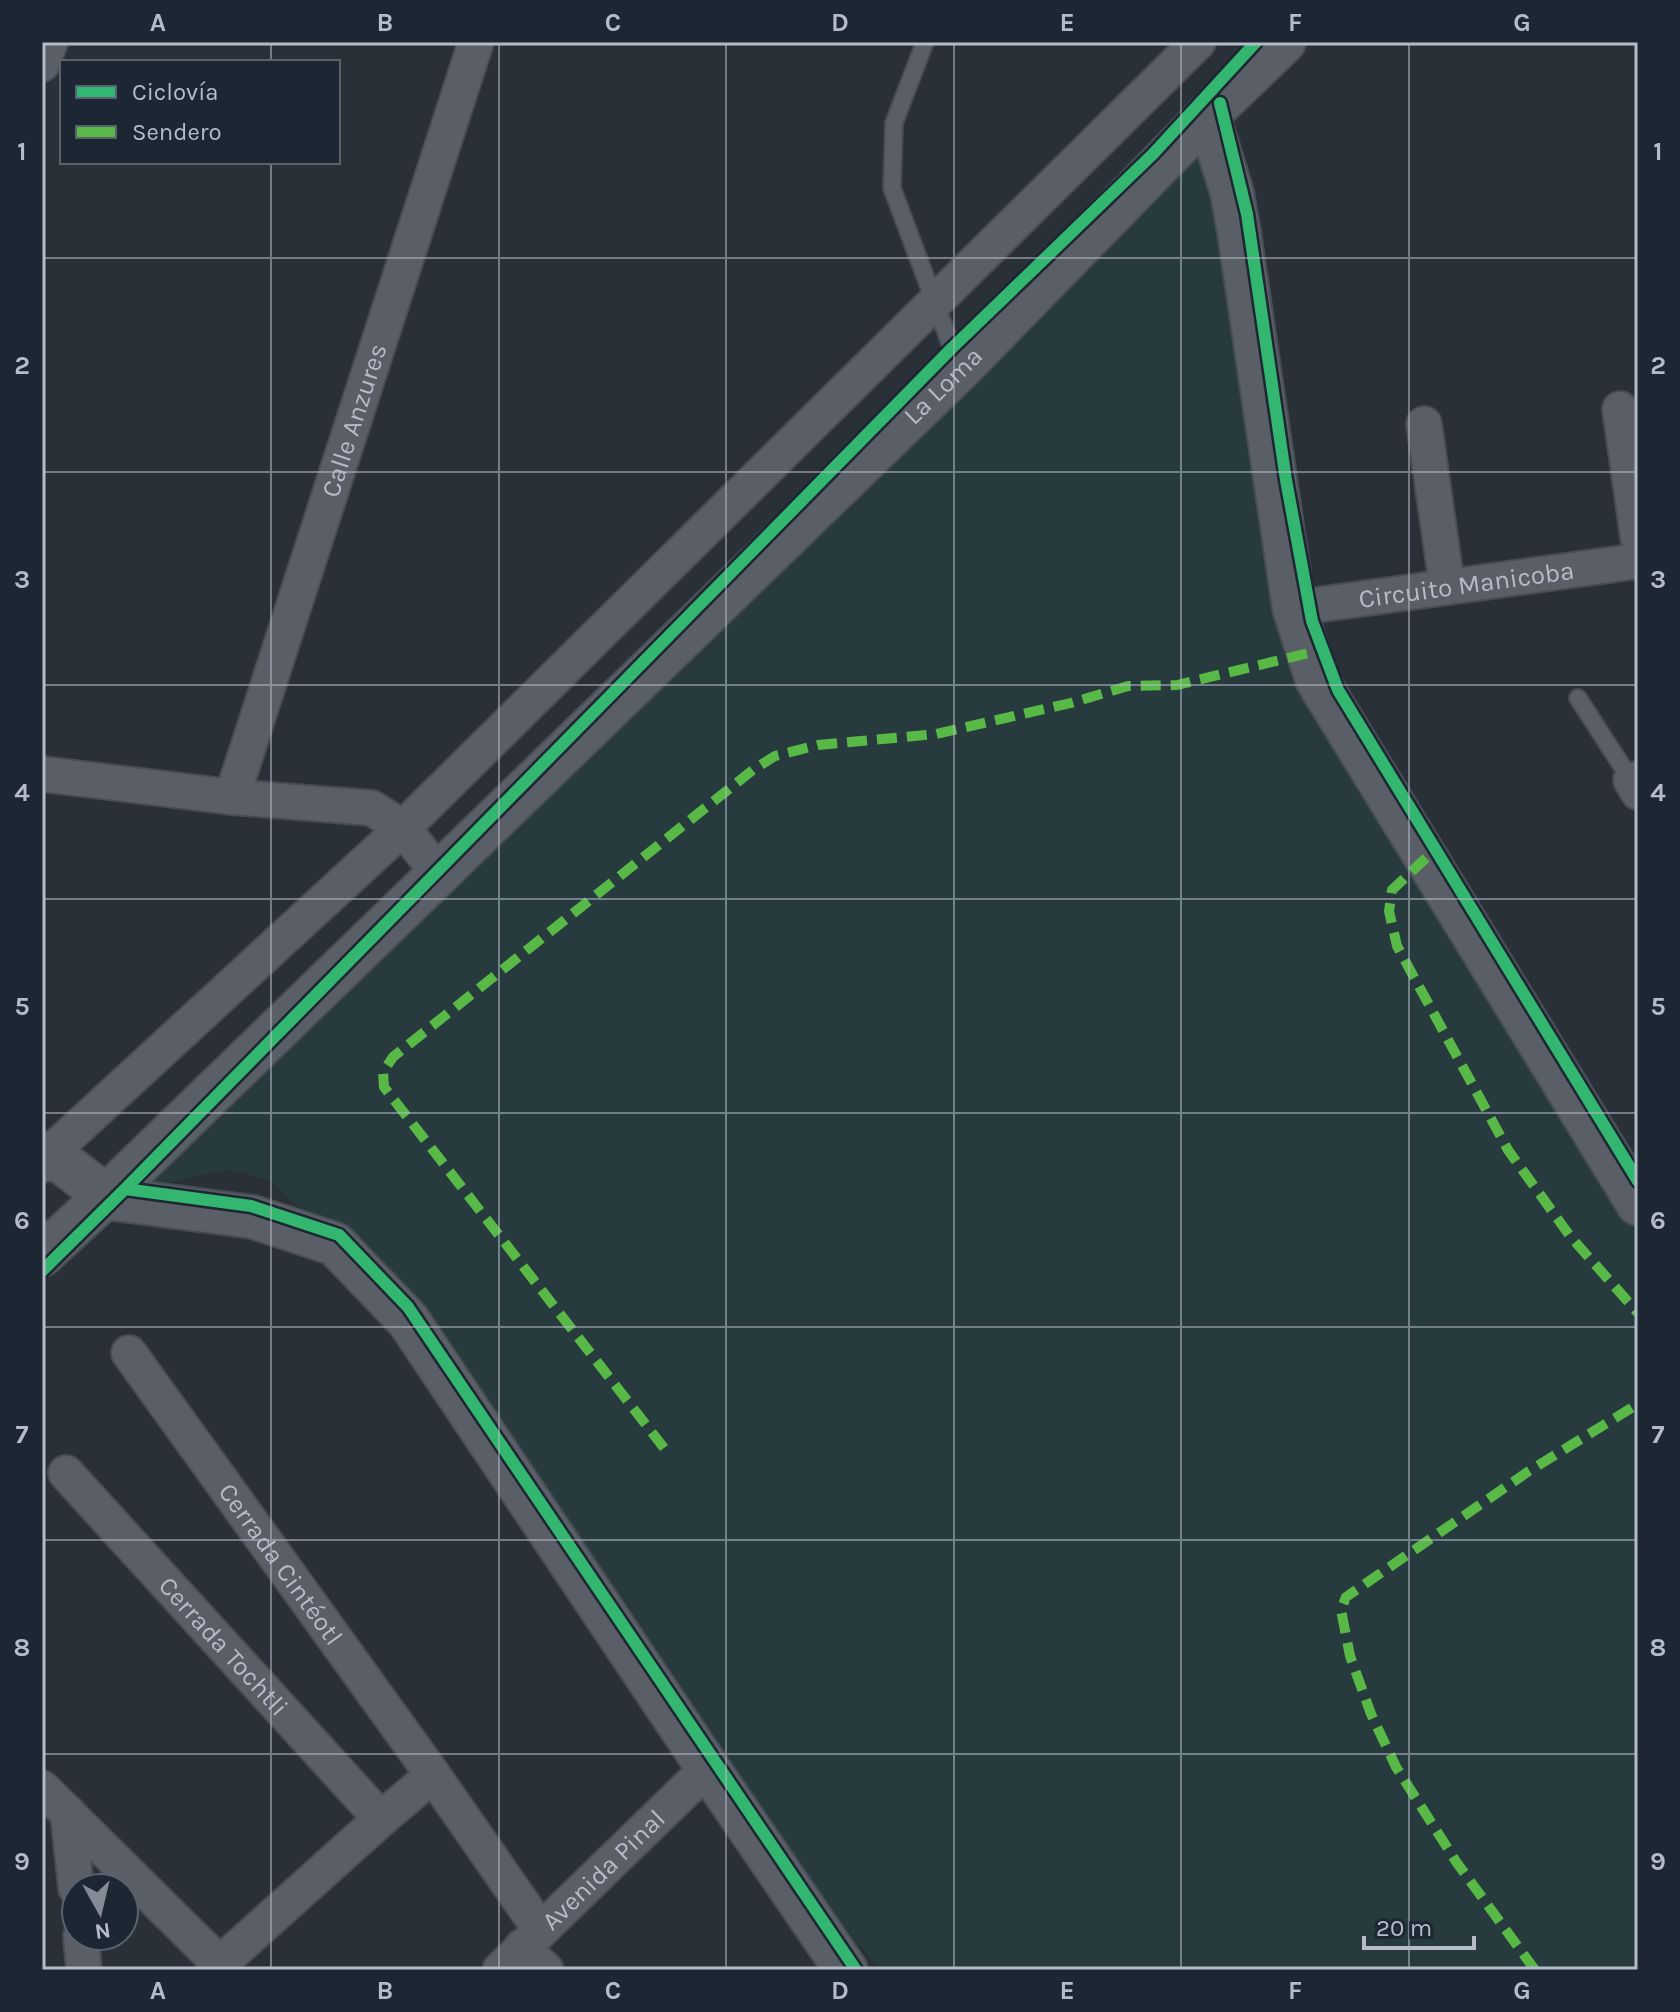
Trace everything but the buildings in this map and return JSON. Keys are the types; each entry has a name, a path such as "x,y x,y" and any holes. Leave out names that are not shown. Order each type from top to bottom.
{"street":[{"path":"42,64 50,42"},
{"name":"Calle Anzures","path":"232,797 476,42"},
{"path":"846,1970 408,1320 335,1244 253,1217 124,1201 106,1196 46,1157 403,828 1198,42"},
{"name":"La Loma","path":"42,1255 962,367 1208,115 1284,42"},
{"path":"1208,115 1232,193 1239,232 1294,608 1317,680 1638,1204"},
{"path":"1620,409 1638,537"},
{"path":"1424,424 1447,586"},
{"name":"Circuito Manicoba","path":"1294,608 1638,561"},
{"path":"42,774 232,797 372,808 403,828 439,874"},
{"name":"Cerrada Cintéotl","path":"129,1353 433,1775 527,1954"},
{"name":"Cerrada Tochtli","path":"66,1473 381,1819"},
{"name":"Avenida Pinal","path":"527,1954 708,1768"},
{"path":"42,1788 216,1966 433,1775"},
{"path":"68,1813 74,1872"}],"lane":[{"path":"925,42 894,123 892,188 934,302 962,367"},
{"path":"1578,698 1636,784"}],"green space":[{"path":"1208,115 1294,608 1638,1204 1638,1970 881,1970 708,1768 335,1244 271,1181 229,1169 106,1196"}],"marked path":[{"path":"664,1448 384,1087 383,1072 393,1057 754,769 775,756 818,745 936,734 1071,703 1128,686 1177,685 1309,653"},
{"path":"1426,858 1392,890 1389,911 1397,946 1508,1150 1570,1236 1638,1313"},
{"path":"1535,1970 1457,1863 1396,1767 1371,1714 1350,1656 1341,1610 1346,1597 1529,1471 1638,1404"}],"cycle path":[{"path":"42,1271 952,348 1153,154 1256,42"},
{"path":"1220,103 1247,214 1286,480 1312,621 1338,690 1638,1181"},
{"path":"125,1189 251,1206 339,1235 408,1307 856,1970"}]}
